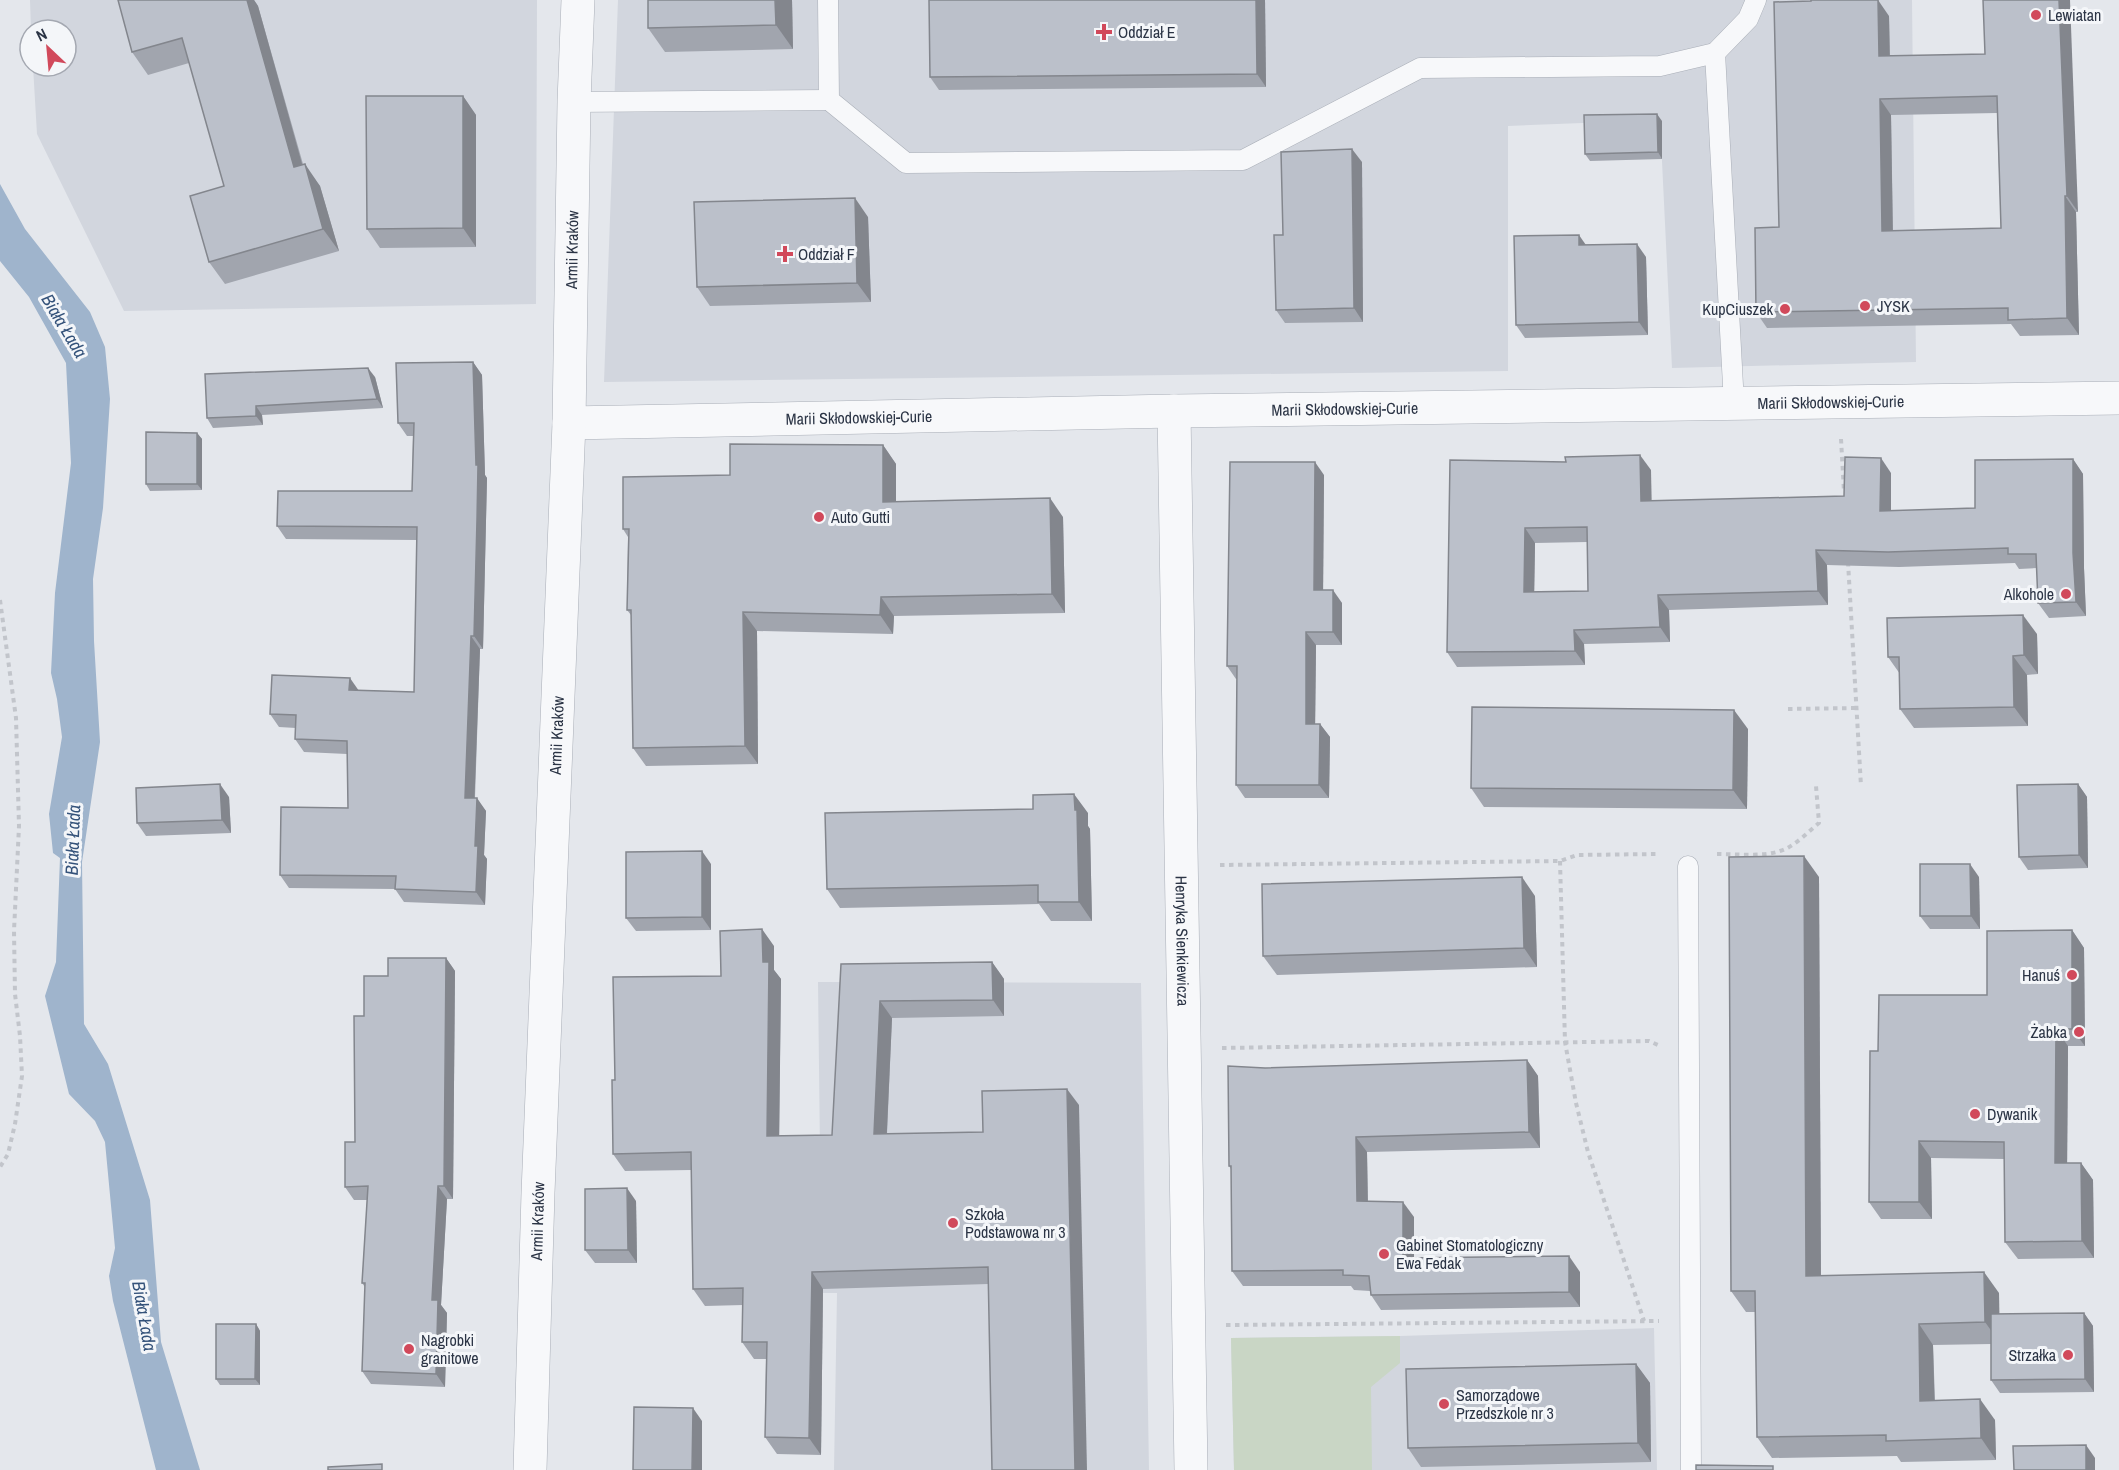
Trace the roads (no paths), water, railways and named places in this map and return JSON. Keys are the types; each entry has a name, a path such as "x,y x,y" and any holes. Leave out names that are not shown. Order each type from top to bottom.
{"street":[{"name":"Armii Kraków","path":"530,1470 538,1193 569,423 574,102 578,0"},
{"name":"Marii Skłodowskiej-Curie","path":"569,423 1174,411 2119,398"},
{"name":"Henryka Sienkiewicza","path":"1174,411 1191,1470"}],"lane":[{"path":"828,0 829,100"},
{"path":"574,102 829,100 906,164 1243,160 1419,68 1660,66 1715,54 1748,19 1756,0"},
{"path":"1715,54 1734,404"},
{"path":"1688,866 1691,1470"}],"water":[{"name":"Biała Łada","path":"0,184 25,229 90,312 105,347 110,399 103,508 93,579 100,742 82,862 84,1024 108,1064 150,1200 161,1342 200,1470 156,1470 113,1301 109,1276 115,1248 105,1142 95,1121 69,1094 45,996 56,962 60,858 53,853 49,814 62,737 51,673 55,593 71,463 66,363 29,297 0,261"}],"place":[{"name":"Lewiatan","path":"2036,15"},
{"name":"Oddział E","path":"1104,32"},
{"name":"Oddział F","path":"785,254"},
{"name":"JYSK","path":"1865,306"},
{"name":"KupCiuszek","path":"1785,309"},
{"name":"Auto Gutti","path":"819,517"},
{"name":"Alkohole","path":"2066,594"},
{"name":"Hanuś","path":"2072,975"},
{"name":"Żabka","path":"2079,1032"},
{"name":"Dywanik","path":"1975,1114"},
{"name":"Szkoła Podstawowa nr 3","path":"953,1223"},
{"name":"Gabinet Stomatologiczny Ewa Fedak","path":"1384,1254"},
{"name":"Nagrobki granitowe","path":"409,1349"},
{"name":"Strzałka","path":"2068,1355"},
{"name":"Samorządowe Przedszkole nr 3","path":"1444,1404"}]}
